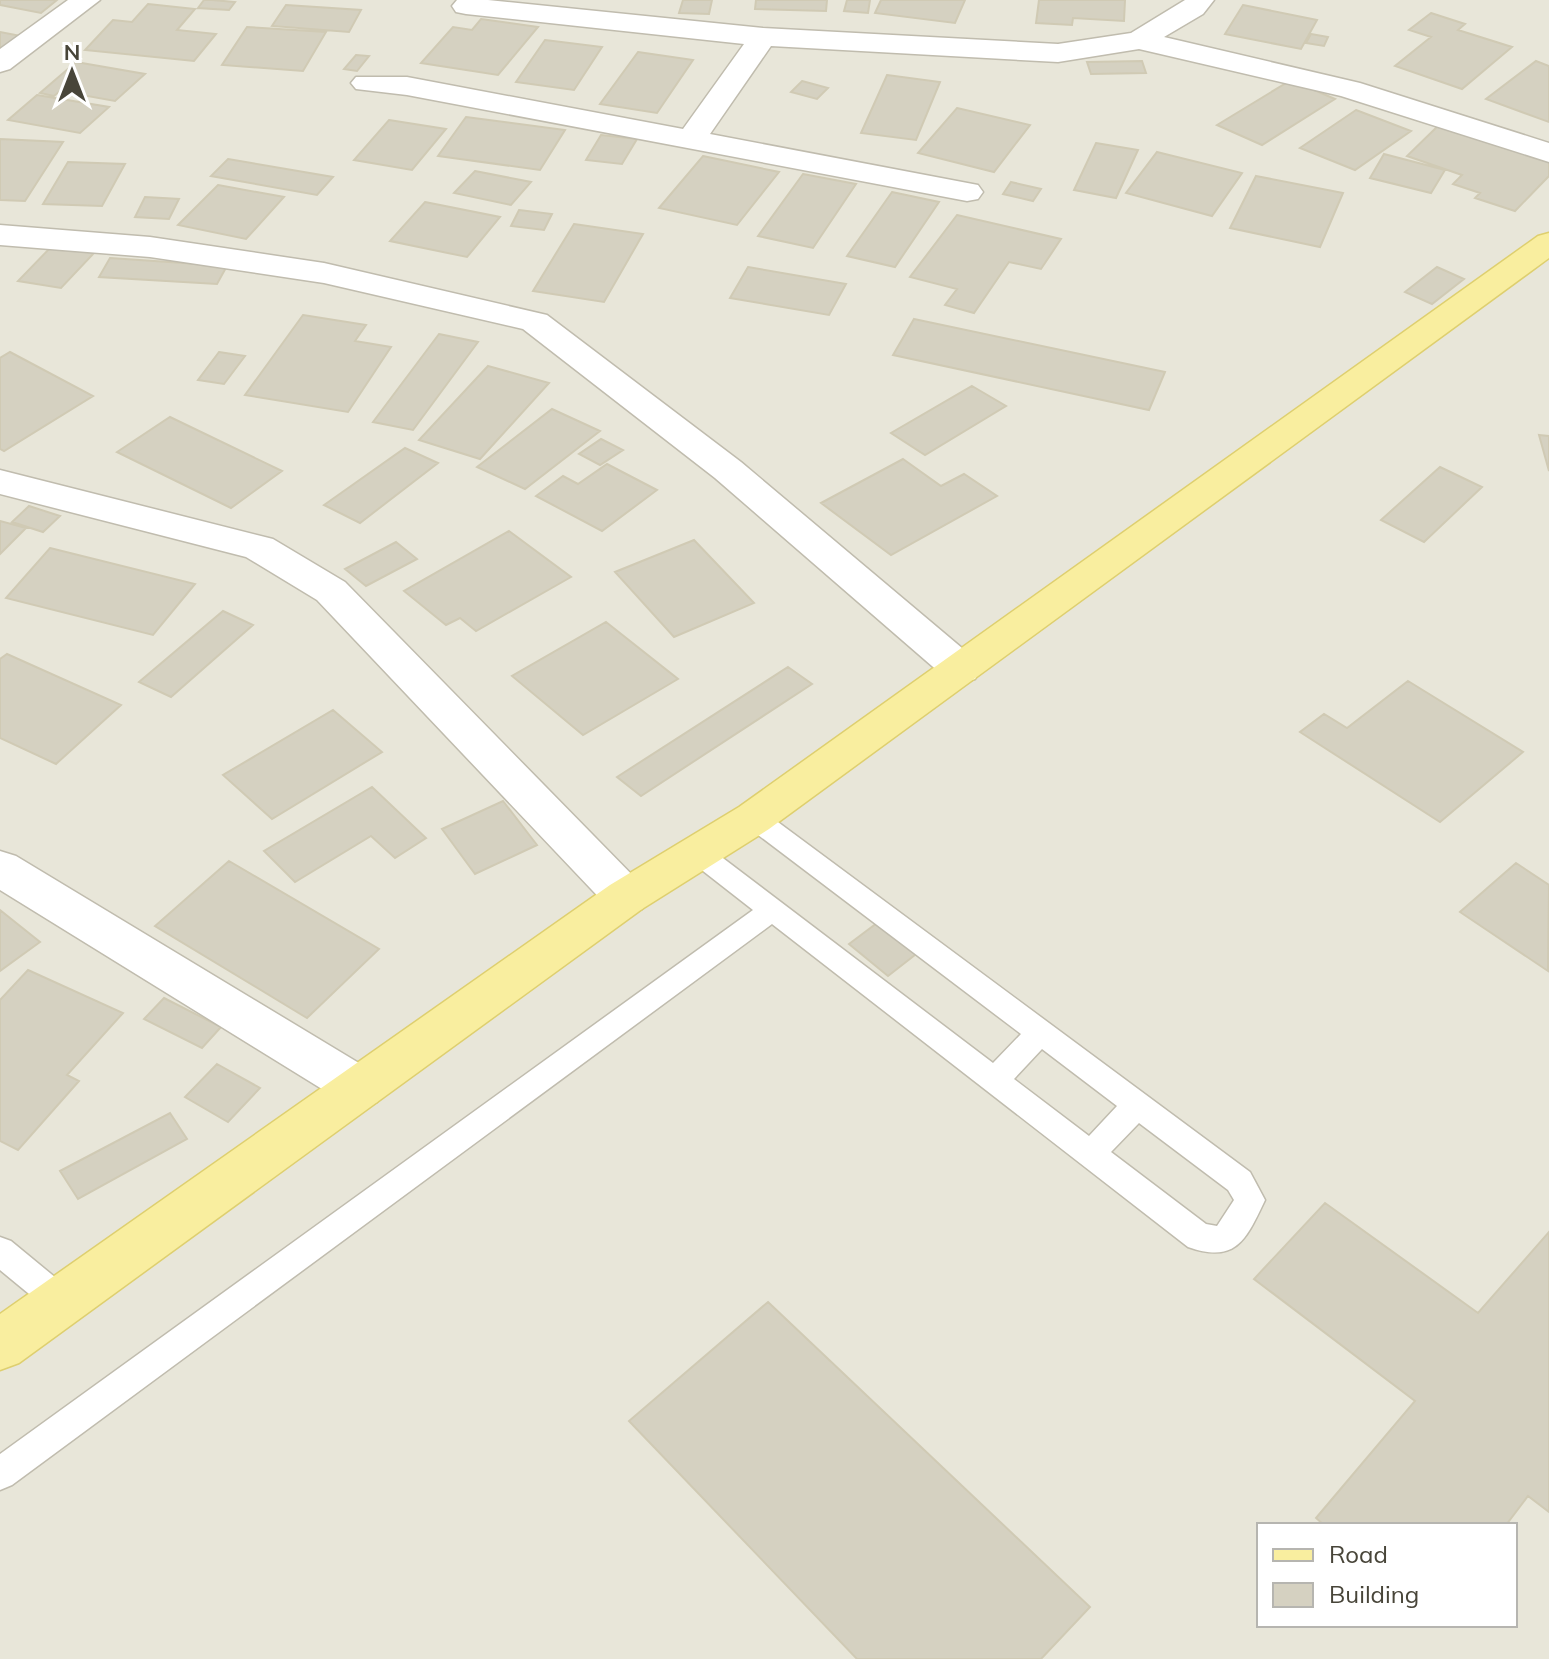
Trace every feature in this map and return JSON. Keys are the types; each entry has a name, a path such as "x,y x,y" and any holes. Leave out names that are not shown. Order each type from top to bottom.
{"main road":[{"path":"0,1345 626,897 754,818 1549,243"}],"street":[{"path":"0,63 86,0"},
{"path":"466,6 763,37 1058,53 1139,40 1193,8 1200,0"},
{"path":"691,140 763,37"},
{"path":"1139,40 1350,89 1549,153"},
{"path":"366,83 407,86 967,192"},
{"path":"0,235 150,247 324,273 535,322 728,470 961,669"},
{"path":"0,482 259,548 331,591 626,897"},
{"path":"0,868 360,1088"}],"lane":[{"path":"698,853 1199,1237 1225,1240 1250,1200 1239,1181 754,818"},
{"path":"0,1474 772,910"},
{"path":"995,1080 1041,1032"},
{"path":"1090,1154 1137,1105"},
{"path":"0,1251 62,1302"}],"shaded area":[{"path":"0,0 1549,0 1549,1659 0,1659"}],"building":[{"path":"0,0 57,0 41,13 0,5"},
{"path":"204,0 235,2 229,10 198,8"},
{"path":"683,0 712,0 709,14 679,13"},
{"path":"756,0 827,0 826,11 755,9"},
{"path":"847,0 870,0 868,13 844,11"},
{"path":"881,0 965,0 955,23 875,13"},
{"path":"1039,0 1125,0 1124,21 1073,18 1072,25 1036,23"},
{"path":"148,4 195,9 177,30 216,34 194,61 85,50 113,20 132,22"},
{"path":"286,5 361,10 349,32 272,26"},
{"path":"1243,5 1317,20 1301,49 1225,34"},
{"path":"1431,13 1465,24 1458,30 1512,47 1462,89 1395,66 1431,37 1409,30"},
{"path":"481,19 538,27 498,75 421,63 453,27 472,30"},
{"path":"247,27 326,32 303,71 222,65"},
{"path":"0,32 21,36 0,53"},
{"path":"1311,34 1328,37 1324,46 1306,43"},
{"path":"545,40 602,47 574,90 516,82"},
{"path":"638,52 693,60 657,113 600,104"},
{"path":"356,55 369,56 357,71 344,69"},
{"path":"1142,61 1146,73 1091,74 1087,62"},
{"path":"1536,61 1549,66 1549,122 1486,99"},
{"path":"76,62 145,74 115,101 60,91 54,96 40,93"},
{"path":"887,75 940,82 916,140 861,133"},
{"path":"1291,80 1335,99 1262,145 1217,125"},
{"path":"802,81 828,88 817,99 791,92"},
{"path":"37,95 109,107 80,133 8,120"},
{"path":"957,108 1030,125 994,172 918,153"},
{"path":"1356,110 1411,131 1355,170 1300,148"},
{"path":"466,117 565,130 540,170 438,156"},
{"path":"389,120 446,129 412,170 354,160"},
{"path":"1439,125 1549,161 1549,176 1515,211 1475,198 1480,193 1453,184 1462,175 1407,156"},
{"path":"601,135 637,139 622,164 586,160"},
{"path":"0,139 63,142 25,201 0,200"},
{"path":"1096,143 1138,150 1116,198 1074,190"},
{"path":"1157,152 1242,173 1212,216 1126,193"},
{"path":"1384,154 1445,170 1431,193 1370,178"},
{"path":"703,156 779,172 737,225 659,208"},
{"path":"228,159 333,177 317,195 211,176"},
{"path":"68,162 125,164 102,206 43,204"},
{"path":"475,171 531,182 511,205 454,193"},
{"path":"803,174 856,184 813,248 758,236"},
{"path":"1256,176 1343,193 1320,247 1230,228"},
{"path":"1011,182 1041,189 1033,201 1003,194"},
{"path":"218,185 284,197 246,239 178,225"},
{"path":"892,192 939,202 895,267 847,256"},
{"path":"145,197 179,199 169,219 135,217"},
{"path":"425,202 500,217 467,257 390,241"},
{"path":"519,210 552,214 544,230 511,226"},
{"path":"957,215 1061,239 1041,269 1009,262 974,313 945,305 957,289 910,277"},
{"path":"574,224 643,234 604,302 533,291"},
{"path":"52,246 94,253 61,288 18,281"},
{"path":"110,258 227,266 217,284 99,277"},
{"path":"748,267 846,284 829,315 730,298"},
{"path":"1437,267 1464,279 1432,304 1405,292"},
{"path":"303,315 366,325 355,341 391,347 348,412 245,395"},
{"path":"914,319 1165,372 1149,410 893,355"},
{"path":"439,334 478,342 413,430 373,422"},
{"path":"10,352 93,396 4,451 0,449 0,358"},
{"path":"219,352 245,356 224,384 198,380"},
{"path":"488,366 549,383 480,459 419,440"},
{"path":"972,386 1006,406 925,455 891,433"},
{"path":"552,409 600,431 525,489 477,467"},
{"path":"170,417 282,471 231,508 117,452"},
{"path":"1539,435 1549,436 1549,471"},
{"path":"601,439 623,450 600,465 579,454"},
{"path":"405,448 438,463 360,523 324,505"},
{"path":"903,459 941,486 964,474 997,496 891,555 821,503"},
{"path":"607,464 657,490 602,531 536,496 563,476 578,484"},
{"path":"1440,467 1482,487 1424,542 1381,520"},
{"path":"29,506 60,516 43,532 12,522"},
{"path":"0,521 26,528 0,554"},
{"path":"509,531 571,577 476,631 460,618 446,625 404,591"},
{"path":"694,540 754,603 674,637 615,572"},
{"path":"396,542 417,559 366,586 345,569"},
{"path":"50,548 195,584 153,635 6,598"},
{"path":"223,611 253,625 171,697 139,682"},
{"path":"606,622 678,679 583,735 512,676"},
{"path":"7,654 121,705 56,764 0,738 0,659"},
{"path":"788,667 812,684 641,796 617,777"},
{"path":"1408,681 1523,752 1440,822 1300,732 1324,714 1347,728"},
{"path":"333,710 382,752 272,819 223,775"},
{"path":"372,787 426,838 395,858 371,836 295,882 264,851"},
{"path":"503,801 537,845 475,874 442,829"},
{"path":"229,861 379,949 307,1018 155,926"},
{"path":"1516,863 1549,885 1548,971 1460,912"},
{"path":"0,910 40,942 0,971"},
{"path":"881,920 920,951 888,976 849,944"},
{"path":"28,970 123,1013 67,1075 79,1081 18,1150 0,1141 0,1000"},
{"path":"164,998 221,1027 202,1048 144,1019"},
{"path":"217,1064 260,1088 228,1122 185,1097"},
{"path":"170,1113 187,1139 78,1199 60,1171"},
{"path":"1325,1203 1478,1313 1549,1232 1549,1512 1528,1496 1508,1523 1322,1523 1316,1518 1415,1401 1254,1279"},
{"path":"768,1302 1090,1607 1041,1659 857,1659 629,1421"}]}
